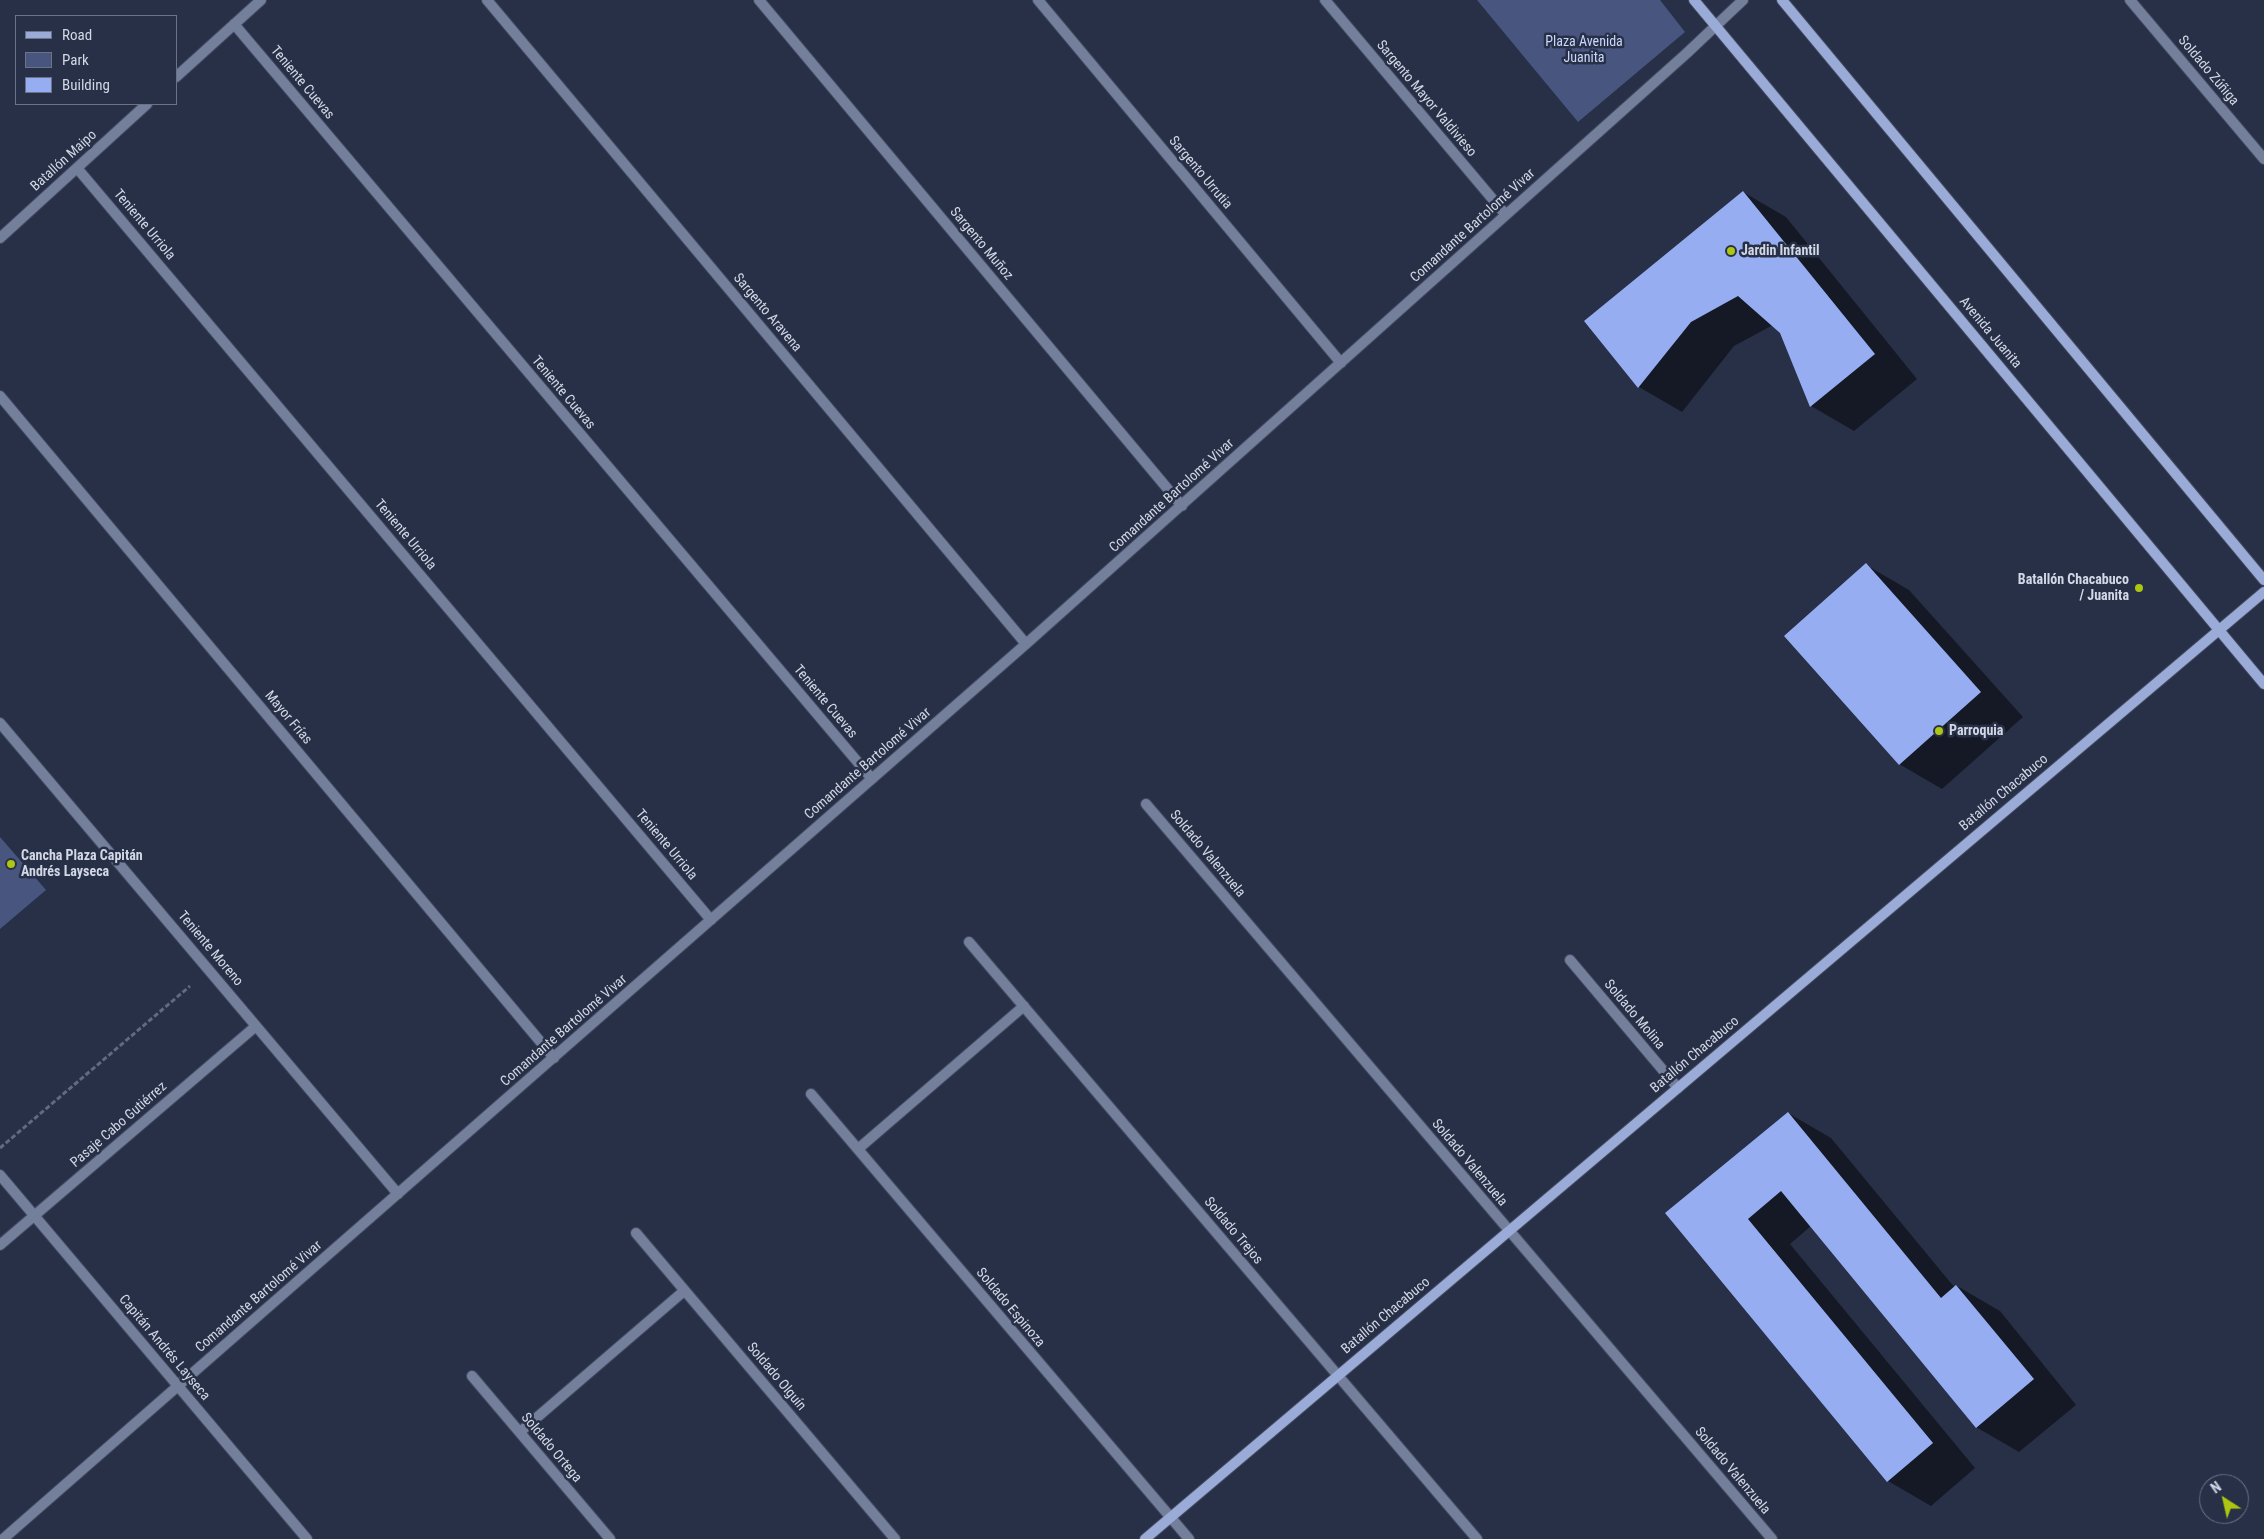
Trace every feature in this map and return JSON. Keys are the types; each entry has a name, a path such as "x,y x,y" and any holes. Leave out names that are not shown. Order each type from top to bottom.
{"street":[{"path":"178,75 261,0"},
{"name":"Sargento Aravena","path":"487,0 1026,644"},
{"name":"Sargento Muñoz","path":"759,0 1182,506"},
{"name":"Sargento Urrutia","path":"1038,0 1341,363"},
{"name":"Sargento Mayor Valdivieso","path":"1326,0 1506,215"},
{"name":"Avenida Juanita","path":"1694,0 2264,684"},
{"name":"Comandante Bartolomé Vivar","path":"3,1539 1026,644 1716,27 1743,0"},
{"path":"1782,0 2264,580"},
{"name":"Soldado Zúñiga","path":"2130,0 2264,159"},
{"name":"Teniente Cuevas","path":"234,24 872,779"},
{"name":"Batallón Maipo","path":"0,238 146,105"},
{"name":"Teniente Urriola","path":"77,168 711,920"},
{"name":"Mayor Frías","path":"0,396 554,1058"},
{"name":"Batallón Chacabuco","path":"1145,1539 2264,592"},
{"name":"Teniente Moreno","path":"0,723 398,1194"},
{"name":"Soldado Valenzuela","path":"1146,804 1772,1539"},
{"name":"Soldado Trejos","path":"969,942 1477,1539"},
{"name":"Soldado Molina","path":"1570,960 1678,1088"},
{"path":"858,1149 1024,1006"},
{"name":"Pasaje Cabo Gutiérrez","path":"0,1245 256,1026"},
{"name":"Soldado Espinoza","path":"811,1094 1188,1539"},
{"name":"Capitán Andrés Layseca","path":"0,1175 307,1539"},
{"name":"Soldado Olguín","path":"636,1233 895,1539"},
{"path":"520,1432 684,1291"},
{"name":"Soldado Ortega","path":"472,1376 610,1539"}],"path":[{"path":"0,1148 209,970"}],"green space":[{"name":"Plaza Avenida Juanita","path":"1477,0 1660,0 1685,32 1578,122"},
{"name":"Cancha Plaza Capitán Andrés Layseca","path":"0,837 46,890 0,929"}],"building":[{"path":"1743,191 1875,354 1810,407 1780,333 1738,296 1691,322 1638,388 1584,321"},
{"path":"1866,563 1981,692 1899,765 1784,636"},
{"path":"1788,1112 1941,1298 1956,1285 2034,1379 1976,1428 1781,1191 1748,1219 1933,1443 1887,1482 1665,1213"}],"place":[{"name":"Jardin Infantil","path":"1731,251"},
{"name":"Batallón Chacabuco / Juanita","path":"2139,588"},
{"name":"Parroquia","path":"1939,731"},
{"name":"Cancha Plaza Capitán Andrés Layseca","path":"11,864"}]}
